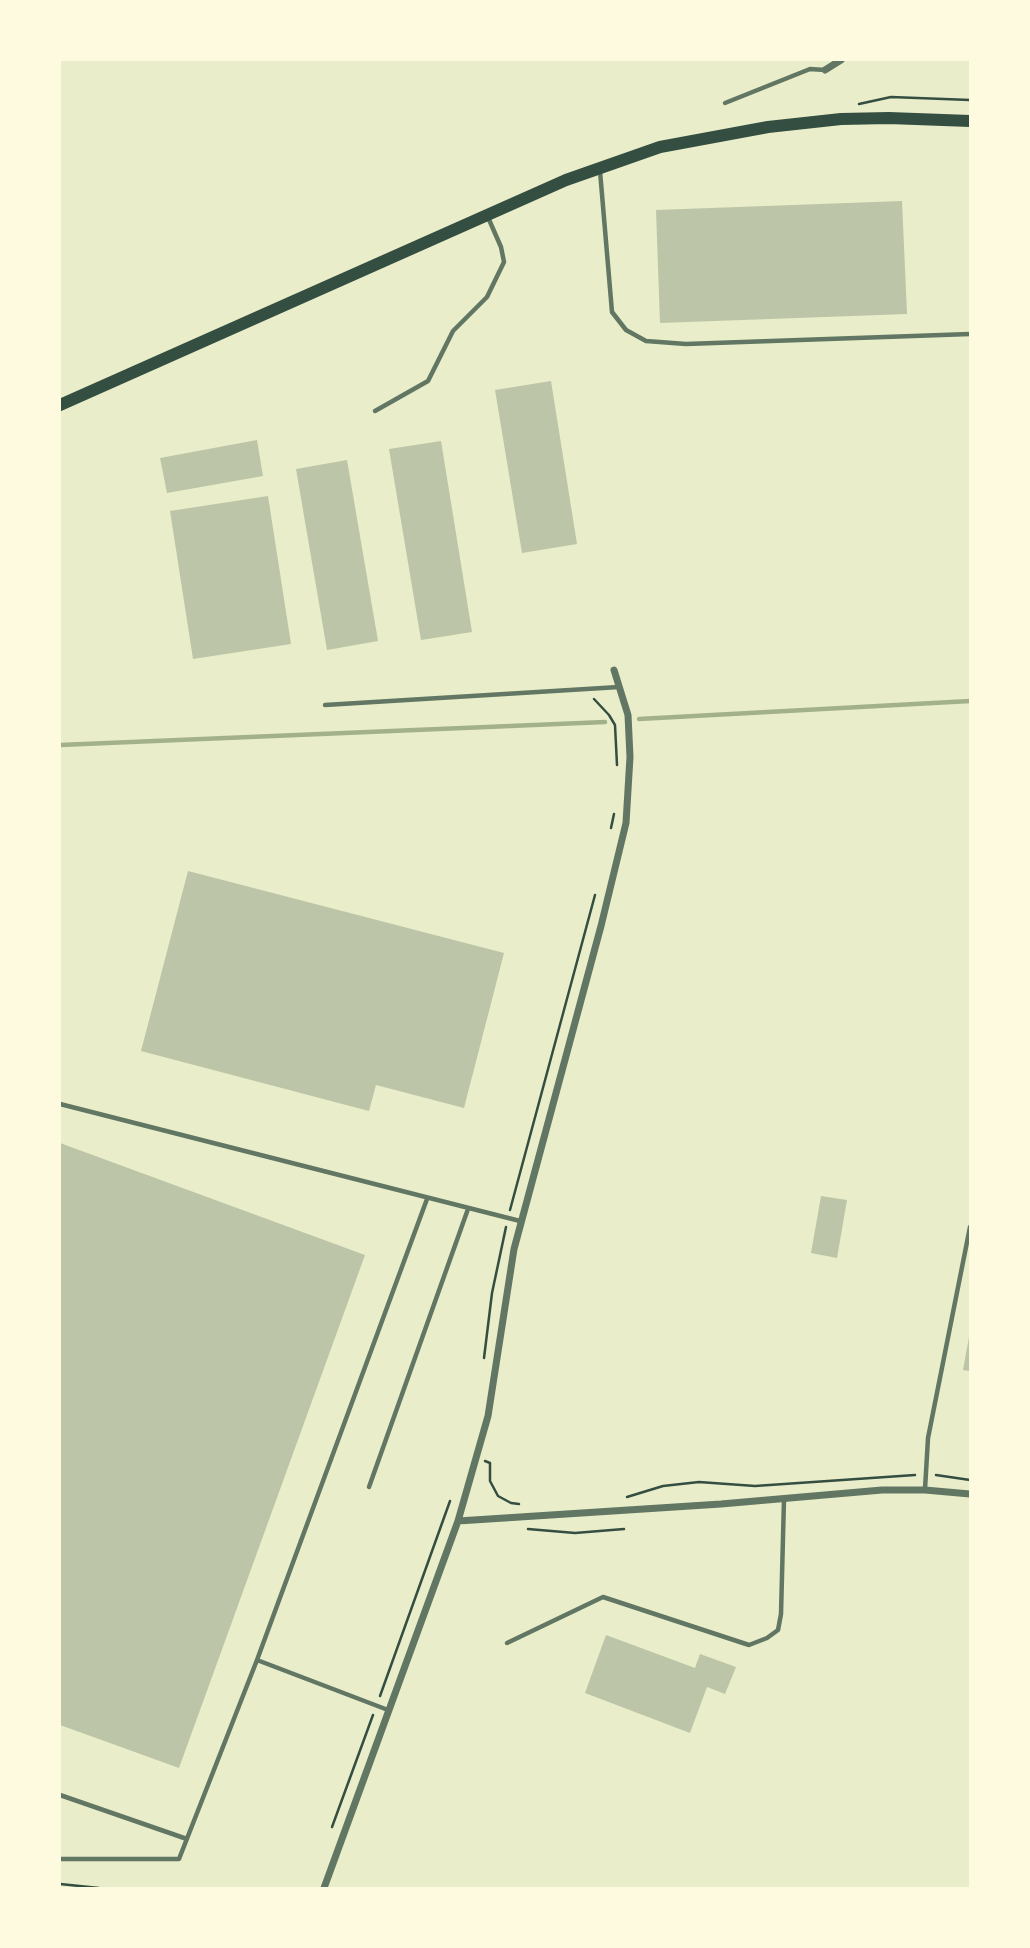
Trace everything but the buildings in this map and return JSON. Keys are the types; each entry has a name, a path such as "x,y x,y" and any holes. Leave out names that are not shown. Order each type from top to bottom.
{"main road":[{"path":"60,405 600,166 660,147 700,138 812,122 889,118 971,121"}],"street":[{"path":"825,70 841,60"},
{"path":"324,1888 458,1521 488,1416 508,1279 520,1221 601,926 626,823 630,757 628,715 614,670"},
{"path":"458,1521 882,1490 971,1494"}],"lane":[{"path":"725,103 810,69 825,70"},
{"path":"600,166 612,312 626,330 646,341 686,344 971,334"},
{"path":"375,411 428,381 453,331 487,297 504,262 501,247 487,215"},
{"path":"325,705 619,687"},
{"path":"60,1104 520,1221"},
{"path":"60,1858 179,1859 257,1660 428,1199"},
{"path":"369,1487 468,1209"},
{"path":"925,1490 928,1438 971,1227"},
{"path":"507,1643 603,1597 749,1645 767,1638 778,1630 781,1614 784,1499"},
{"path":"257,1660 388,1710"},
{"path":"60,1795 187,1839"}],"path":[{"path":"858,104 885,97 971,100"},
{"path":"584,690 609,715 615,725 617,765"},
{"path":"611,829 614,810"},
{"path":"484,1359 492,1293 508,1218 598,886"},
{"path":"486,1461 490,1463 490,1481 498,1496 511,1503 531,1504"},
{"path":"621,1499 679,1483 755,1486 925,1475 971,1480"},
{"path":"330,1833 453,1494"},
{"path":"511,1503 510,1530 575,1533 624,1529"},
{"path":"60,1884 99,1888"}],"waterway":[{"path":"639,719 970,701"},
{"path":"60,745 605,722"}]}
